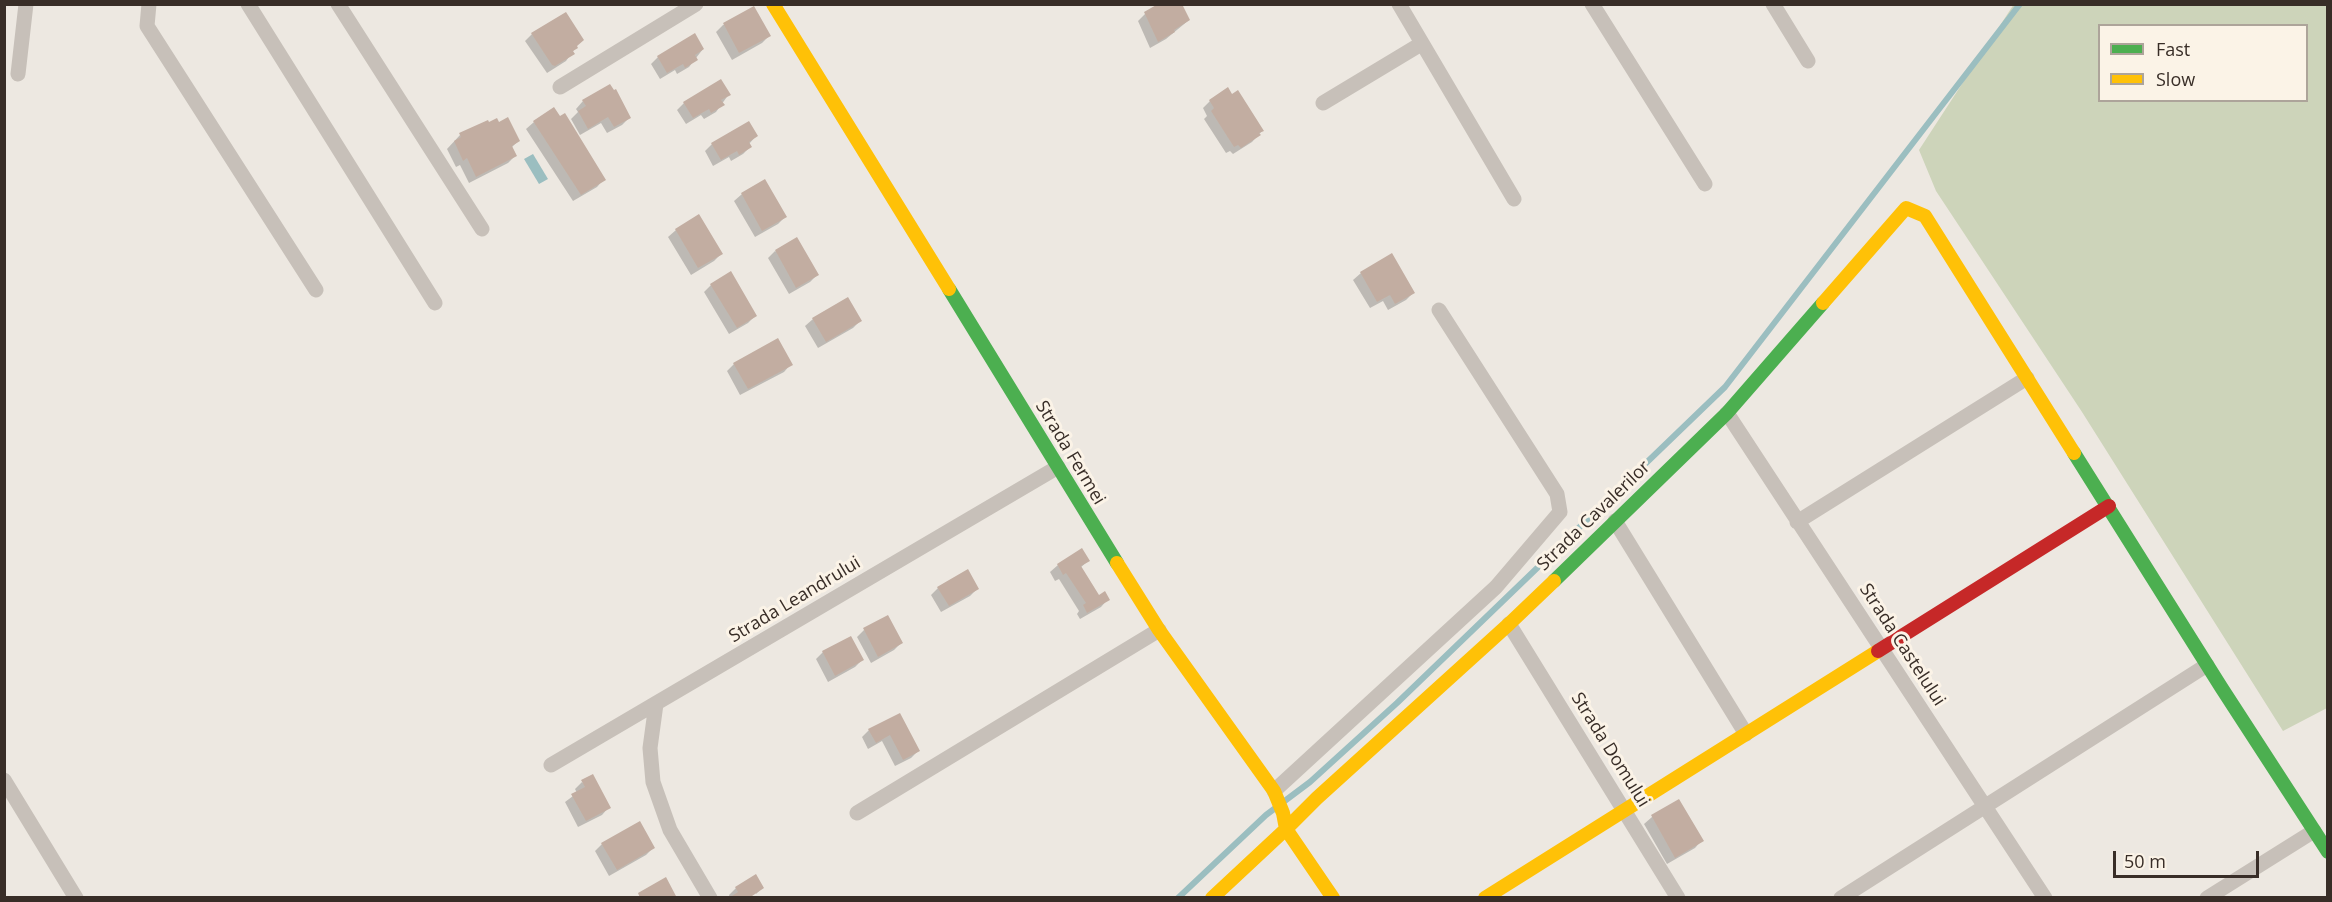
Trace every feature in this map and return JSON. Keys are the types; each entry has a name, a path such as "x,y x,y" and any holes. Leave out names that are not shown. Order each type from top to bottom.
{"street":[{"path":"18,74 26,4"},
{"path":"149,4 147,26 316,290"},
{"path":"248,4 435,303"},
{"path":"338,4 482,228"},
{"path":"560,87 696,4"},
{"name":"Strada Fermei","path":"773,4 1159,630 1274,791 1283,813 1286,829"},
{"path":"1399,4 1514,199"},
{"path":"1592,4 1705,184"},
{"path":"1773,4 1808,61"},
{"path":"1323,103 1421,44"},
{"name":"Strada Cavalerilor","path":"1286,829 1317,798 1509,624 1727,413 1906,208 1925,216 2027,378"},
{"path":"1274,791 1497,587 1560,512 1557,494 1439,310"},
{"path":"1797,522 2027,378 2207,665 2328,852"},
{"name":"Strada Castelului","path":"1727,413 2045,897"},
{"name":"Strada Leandrului","path":"551,765 1058,467"},
{"path":"1485,897 2109,506"},
{"path":"1615,521 1746,734"},
{"name":"Strada Domului","path":"1509,624 1678,897"},
{"path":"857,813 1159,630"},
{"path":"1841,897 2207,665"},
{"path":"656,704 650,748 653,782 670,830 710,897"},
{"path":"4,780 76,897"},
{"path":"1212,897 1286,829 1333,897"},
{"path":"2207,897 2314,831"}],"green space":[{"path":"2014,4 2327,5 2327,708 2283,731 2082,412 1936,191 1919,150"}],"water":[{"path":"533,154 548,179 539,184 524,159"}],"building":[{"path":"1158,4 1182,4 1190,20 1158,42 1144,12"},
{"path":"754,6 771,36 739,53 723,23"},
{"path":"566,12 584,40 573,51 575,54 555,66 552,65 531,33"},
{"path":"695,33 704,49 695,55 698,60 685,68 683,64 667,73 657,56"},
{"path":"721,79 731,95 721,100 725,105 711,113 709,109 693,118 683,102"},
{"path":"610,84 614,90 616,89 631,118 614,127 608,117 588,129 578,111 586,106 582,100"},
{"path":"1228,87 1232,94 1238,90 1264,131 1241,148 1238,145 1234,147 1211,111 1214,108 1209,100"},
{"path":"554,107 560,116 565,113 606,180 581,195 533,121"},
{"path":"508,117 520,141 512,146 517,156 476,177 467,158 463,161 454,141 461,137 459,133 488,120 489,122 497,118 499,122"},
{"path":"749,121 758,136 749,142 752,147 739,155 737,151 721,160 711,143"},
{"path":"765,179 787,217 762,231 741,193"},
{"path":"699,214 723,254 698,268 675,229"},
{"path":"797,237 819,275 796,288 775,250"},
{"path":"1392,253 1415,293 1395,304 1390,295 1377,302 1360,272"},
{"path":"731,271 757,316 737,328 710,284"},
{"path":"848,297 862,321 826,342 812,318"},
{"path":"778,338 793,365 748,389 733,363"},
{"path":"1082,548 1090,561 1081,566 1099,595 1105,591 1110,600 1087,613 1083,605 1086,603 1066,573 1063,575 1057,564"},
{"path":"968,569 979,589 949,606 937,587"},
{"path":"888,615 903,643 878,657 863,628"},
{"path":"851,636 864,660 835,676 822,651"},
{"path":"900,713 920,751 903,760 890,735 876,743 868,729"},
{"path":"593,774 611,808 586,821 571,794 585,787 581,780"},
{"path":"1679,799 1704,841 1675,858 1651,815"},
{"path":"640,821 655,848 617,870 601,843"},
{"path":"756,874 764,888 749,898 733,898 732,896 738,892 735,887"},
{"path":"666,877 677,898 640,898 638,893"}],"waterway":[{"path":"1178,898 1266,815 1310,782 1397,703 1725,387 2020,4"}],"traffic: fast":[{"path":"949,289 1117,563"},
{"path":"1554,581 1727,413 1823,303"},
{"path":"2074,453 2328,852"}],"traffic: slow":[{"path":"773,4 949,289"},
{"path":"1823,303 1906,208 1925,216 2074,453"},
{"path":"1117,563 1159,630 1274,791 1283,813 1286,829 1212,898"},
{"path":"1333,898 1286,829 1554,581"},
{"path":"1485,898 1878,651"}],"traffic: jam":[{"path":"1878,651 2109,506"}]}
